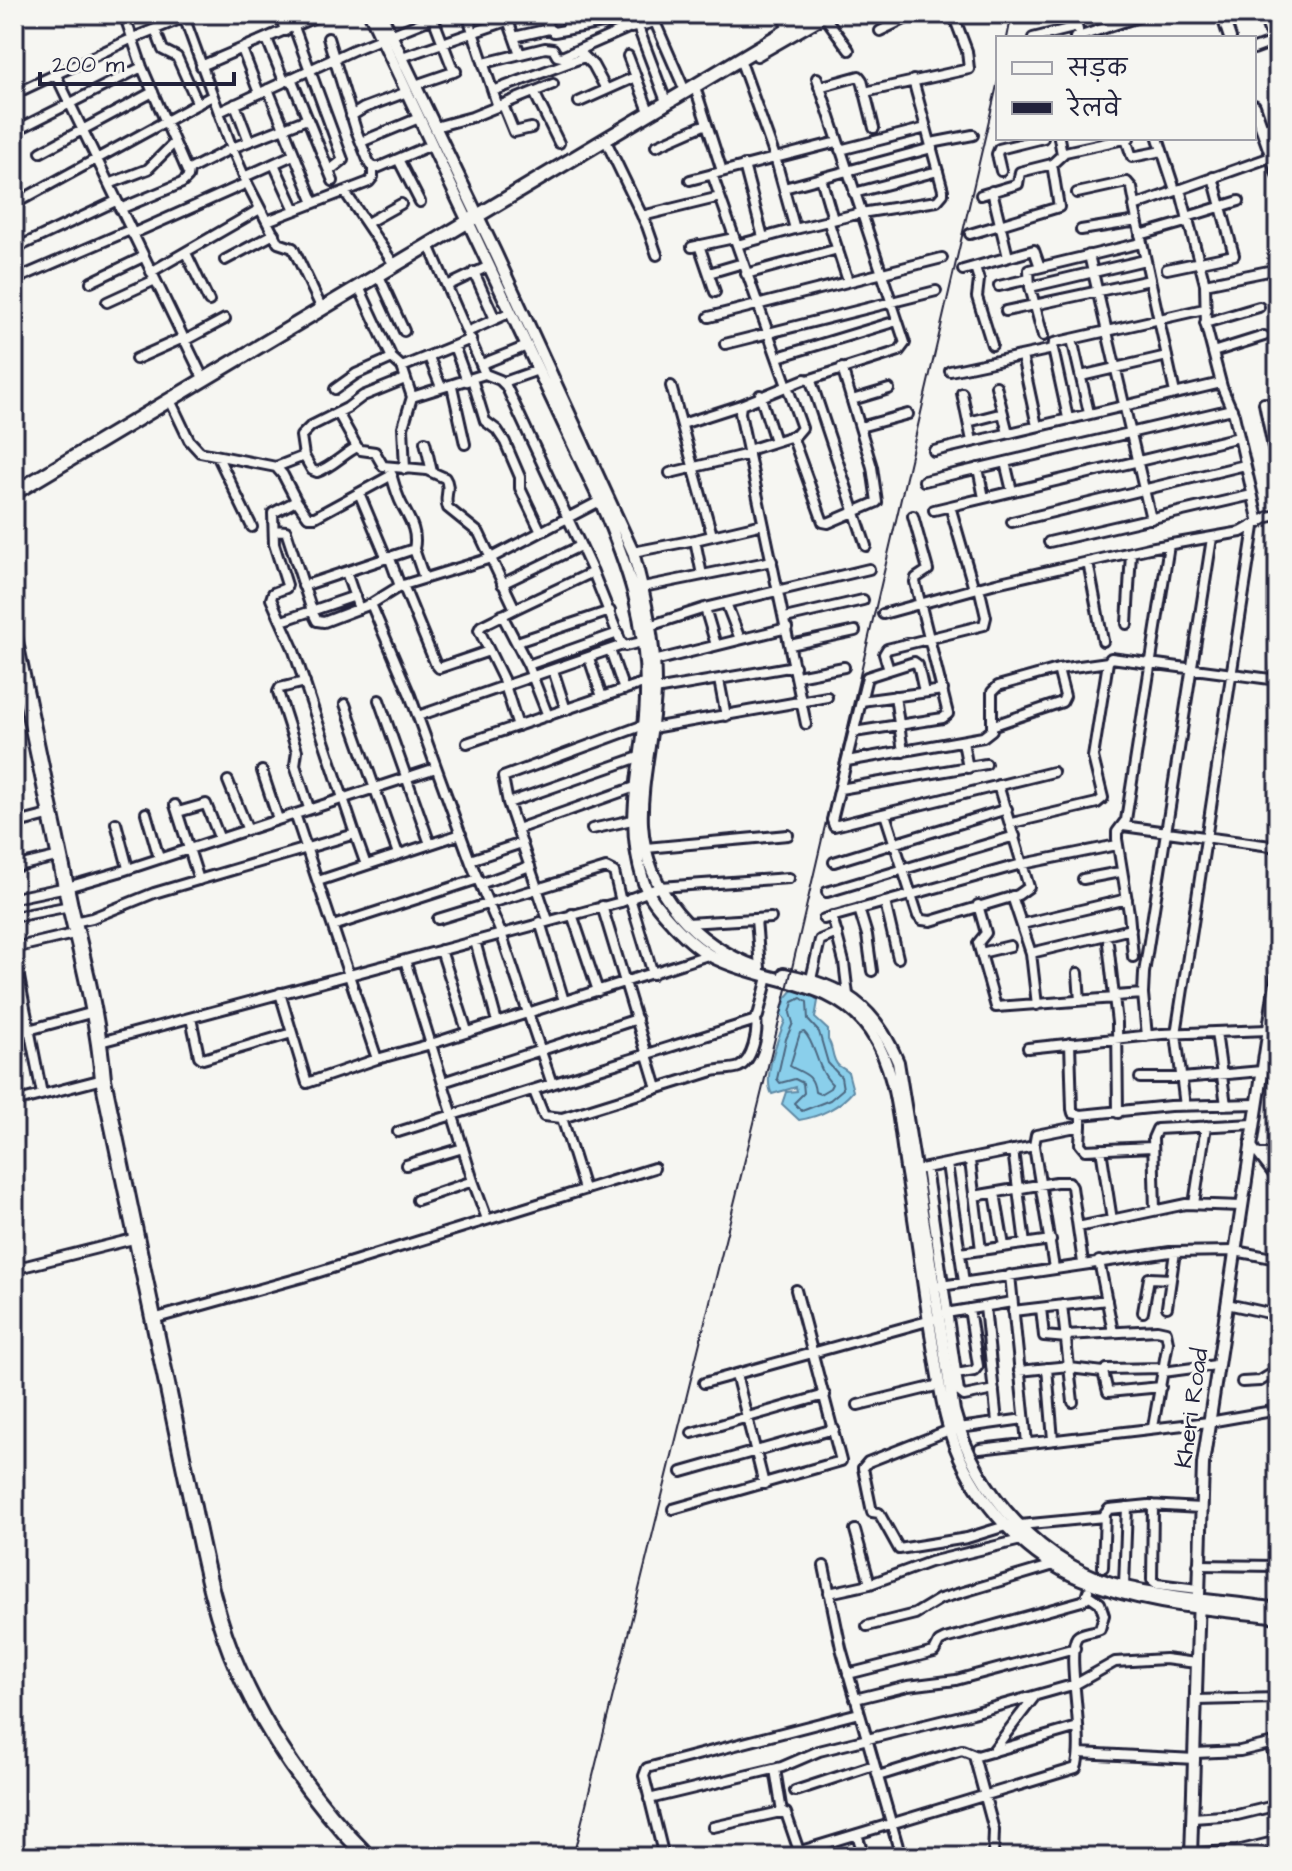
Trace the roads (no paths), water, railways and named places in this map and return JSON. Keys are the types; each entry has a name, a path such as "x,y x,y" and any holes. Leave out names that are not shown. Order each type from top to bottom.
{"highway":[{"path":"14,637 94,1012 103,1079 153,1319 210,1577 237,1666 263,1717 297,1773 332,1819 368,1857"}],"main road":[{"path":"14,493 650,114 823,15"}],"street":[{"path":"124,14 142,67 185,169 189,171"},
{"path":"280,14 309,71 343,160 329,171"},
{"path":"201,66 289,29 310,16 322,14"},
{"path":"370,14 402,57 419,118 431,145 472,220 633,552 643,587 655,690 639,757 632,820 633,836 653,890 669,920 708,955 735,967 835,997 856,1013 886,1058 954,1429"},
{"path":"381,14 386,36 411,88 435,127 489,266 600,501 631,577 646,682 648,726 642,823 653,890 668,902 686,924 720,950 760,968 811,979 848,995 878,1022 898,1062 921,1169 938,1286 936,1318 940,1385 954,1429 982,1479 1014,1524 1021,1540 1054,1565 1089,1582 1125,1594 1278,1609"},
{"path":"219,112 386,36 443,14"},
{"path":"467,14 493,91 514,132 531,128"},
{"path":"402,57 527,14"},
{"path":"543,14 549,29 554,32 608,22 631,27"},
{"path":"565,14 569,29"},
{"path":"621,14 631,27 667,104"},
{"path":"783,14 786,25"},
{"path":"865,92 969,69 967,51 953,14"},
{"path":"1074,14 1077,33"},
{"path":"1102,14 1106,26"},
{"path":"1051,36 1077,33 1147,14"},
{"path":"1222,14 1229,36"},
{"path":"1256,48 1275,41 1263,14"},
{"path":"823,15 849,50"},
{"path":"880,31 909,15"},
{"path":"14,94 184,16 246,180 281,245 289,244 293,248 322,309"},
{"path":"351,116 411,88 456,72 433,16"},
{"path":"493,91 656,17 691,90 706,124 720,197 802,428 792,436 749,452 670,473"},
{"path":"508,20 520,54"},
{"path":"155,29 163,50 177,57 198,104"},
{"path":"514,37 549,29"},
{"path":"267,221 345,192 369,182 373,177 373,168 351,116 328,38"},
{"path":"267,39 307,119 333,181"},
{"path":"484,63 550,48 559,57 581,53"},
{"path":"242,49 282,127 314,203"},
{"path":"581,53 593,65 606,89"},
{"path":"628,56 650,114"},
{"path":"742,60 775,157 795,229"},
{"path":"25,126 142,67"},
{"path":"56,75 204,380"},
{"path":"682,424 741,405 788,385 903,349 905,343 818,82 856,75 861,78 874,128"},
{"path":"579,102 635,77"},
{"path":"715,292 696,246 763,237 861,213 939,200 943,190 913,80"},
{"path":"435,127 501,106 553,84"},
{"path":"41,152 153,92"},
{"path":"534,92 559,143"},
{"path":"14,204 212,96"},
{"path":"235,104 249,141"},
{"path":"1256,112 1278,174"},
{"path":"361,142 419,118"},
{"path":"189,171 232,148 307,119"},
{"path":"1262,129 1278,123"},
{"path":"656,146 706,124"},
{"path":"690,180 775,157 926,128"},
{"path":"784,188 973,135"},
{"path":"1001,171 997,154 999,149 1035,140"},
{"path":"1059,140 1062,154"},
{"path":"1079,140 1081,149"},
{"path":"981,195 1018,184 1021,172 1052,164 1062,154 1119,140"},
{"path":"1128,140 1132,157 1162,151"},
{"path":"1159,140 1188,219 1200,264 1205,284 1205,323 1221,383 1232,409 1256,525 1176,1034 1185,1106"},
{"path":"606,141 657,255"},
{"path":"109,184 148,169 174,143"},
{"path":"373,168 431,145"},
{"path":"14,280 131,232 246,180 293,155"},
{"path":"1135,204 1271,157"},
{"path":"398,159 420,202"},
{"path":"274,164 295,210"},
{"path":"970,234 1059,207 1052,164"},
{"path":"744,165 763,237"},
{"path":"14,249 118,205 182,183 189,171"},
{"path":"854,193 938,171"},
{"path":"1167,269 1200,264 1235,253 1213,177"},
{"path":"821,178 848,281"},
{"path":"1077,193 1127,182 1132,188 1175,393"},
{"path":"992,191 1008,257"},
{"path":"345,192 395,266"},
{"path":"642,216 720,197"},
{"path":"1043,336 1029,283 1029,270 1141,239 1239,201"},
{"path":"367,223 401,204"},
{"path":"107,302 260,209"},
{"path":"1081,230 1137,221"},
{"path":"225,260 274,234"},
{"path":"429,245 484,369 504,382 531,435 623,645"},
{"path":"746,274 838,249"},
{"path":"963,270 1034,250 1040,267"},
{"path":"186,253 209,301"},
{"path":"1089,255 1151,519"},
{"path":"91,282 143,257"},
{"path":"709,317 942,258"},
{"path":"999,286 1093,272 1145,260"},
{"path":"709,273 743,263"},
{"path":"447,286 489,266"},
{"path":"975,267 979,280 977,297 992,345"},
{"path":"1205,284 1278,269"},
{"path":"474,272 495,319"},
{"path":"379,276 404,331"},
{"path":"1006,311 1150,280"},
{"path":"359,287 392,358 402,367 412,397 403,427 405,469"},
{"path":"725,344 936,291"},
{"path":"1205,323 1259,307"},
{"path":"1068,418 1054,343 1204,309"},
{"path":"402,367 454,346 511,312"},
{"path":"136,359 225,319"},
{"path":"778,357 897,321"},
{"path":"1213,352 1264,336"},
{"path":"1072,339 1089,413"},
{"path":"454,346 485,421 497,430 505,442 520,477 520,488 541,532"},
{"path":"412,397 470,380 527,346"},
{"path":"950,371 1053,349"},
{"path":"1022,356 1037,426"},
{"path":"1081,376 1167,356"},
{"path":"429,357 441,387"},
{"path":"335,389 356,374 392,358"},
{"path":"792,436 823,522 828,523 875,504 878,500 842,368"},
{"path":"504,382 538,370"},
{"path":"357,447 317,472 312,470 304,456 302,433 363,396 405,379"},
{"path":"808,380 812,384 866,546"},
{"path":"934,451 1221,383"},
{"path":"452,386 465,444"},
{"path":"671,386 712,535"},
{"path":"996,386 1008,433"},
{"path":"852,400 889,389"},
{"path":"962,393 972,441"},
{"path":"760,395 775,441"},
{"path":"170,400 196,449 203,454 276,467 304,456"},
{"path":"1264,403 1278,472"},
{"path":"741,405 806,724"},
{"path":"924,481 1232,409"},
{"path":"338,413 357,447 365,452 375,452 383,466 391,471 401,504 412,522 414,549 424,578"},
{"path":"968,422 1003,413"},
{"path":"860,427 908,414"},
{"path":"934,510 1239,437"},
{"path":"425,442 432,472"},
{"path":"218,457 252,527"},
{"path":"1005,462 1012,491"},
{"path":"1012,522 1245,465"},
{"path":"276,467 305,514 311,518 360,495 391,471 432,472 447,480 448,508 475,529 515,609"},
{"path":"978,468 984,498"},
{"path":"360,495 439,668 489,651"},
{"path":"1049,542 1252,495"},
{"path":"296,500 274,511 274,544 287,585 273,593 271,599 305,682 366,865"},
{"path":"274,530 286,531 312,611 317,621 324,622 371,604 401,586 491,558 600,501"},
{"path":"889,670 884,654 887,649 984,625 986,617 950,506"},
{"path":"883,614 977,588 1131,552 1241,532 1278,515"},
{"path":"854,732 947,715 915,580 928,570 913,516"},
{"path":"633,552 763,524"},
{"path":"1147,1036 1143,994 1212,538"},
{"path":"695,540 702,575"},
{"path":"1133,957 1117,832 1123,826 1169,545"},
{"path":"502,584 580,546"},
{"path":"303,586 414,549"},
{"path":"1127,624 1131,552"},
{"path":"643,587 772,561"},
{"path":"1088,562 1103,641"},
{"path":"649,626 705,608 869,569"},
{"path":"346,572 359,609"},
{"path":"518,726 505,685 479,627 593,572"},
{"path":"282,621 355,596"},
{"path":"654,661 740,639 863,600"},
{"path":"726,603 740,639"},
{"path":"371,604 418,716 470,860 501,933 552,1084"},
{"path":"705,608 716,645"},
{"path":"517,642 610,611"},
{"path":"502,615 528,665 548,716"},
{"path":"790,645 855,631"},
{"path":"528,665 618,633"},
{"path":"418,716 532,675 623,645 642,642"},
{"path":"610,650 624,690"},
{"path":"589,658 602,697"},
{"path":"847,761 989,735 994,725 994,689 1008,682 1058,669 1108,662 1111,658 1277,680 1278,661"},
{"path":"924,692 917,663 911,662 867,677 832,822 834,826 1053,772"},
{"path":"1012,823 1097,803 1103,798 1093,757 1108,662"},
{"path":"655,690 795,666"},
{"path":"797,676 844,667"},
{"path":"994,725 1062,702 1065,696 1058,669"},
{"path":"553,670 566,710"},
{"path":"719,680 726,716"},
{"path":"305,682 280,688 278,692 297,751 295,765 309,808"},
{"path":"467,743 646,682"},
{"path":"861,701 943,690"},
{"path":"895,696 903,752"},
{"path":"564,1001 537,888 501,779 506,773 648,726 726,716 827,697"},
{"path":"379,700 430,844"},
{"path":"345,704 398,854"},
{"path":"963,742 968,768"},
{"path":"508,803 639,757"},
{"path":"840,789 986,764"},
{"path":"14,898 67,887 436,768"},
{"path":"262,771 278,819"},
{"path":"228,781 247,828"},
{"path":"885,814 918,916 925,921 1025,892 1029,887 998,785"},
{"path":"517,829 635,787"},
{"path":"199,880 176,809 206,804 219,837"},
{"path":"834,862 1007,809"},
{"path":"146,813 159,858"},
{"path":"14,824 52,814"},
{"path":"295,814 377,1059"},
{"path":"592,829 632,820"},
{"path":"116,823 128,868"},
{"path":"1123,826 1278,847"},
{"path":"42,1094 16,974 14,950 199,880 355,834"},
{"path":"318,881 461,834"},
{"path":"646,848 788,835"},
{"path":"827,892 1015,836"},
{"path":"470,860 522,843"},
{"path":"848,995 837,933 828,917 1024,864 1117,845"},
{"path":"14,867 60,856"},
{"path":"333,926 530,866"},
{"path":"438,919 610,868 614,872 621,902"},
{"path":"1083,879 1120,872"},
{"path":"100,1042 621,902 653,890 789,878"},
{"path":"1012,896 1031,953 1037,1005"},
{"path":"630,898 653,974"},
{"path":"1022,924 1127,899"},
{"path":"885,902 898,958"},
{"path":"978,905 986,933 978,941 996,1007 1143,994"},
{"path":"14,917 70,906"},
{"path":"602,906 657,1088"},
{"path":"859,909 867,935 872,971"},
{"path":"572,914 598,991"},
{"path":"686,924 771,918"},
{"path":"756,919 760,968"},
{"path":"1031,953 1131,929"},
{"path":"811,979 820,940 837,933"},
{"path":"475,941 497,1022"},
{"path":"1108,943 1115,997 1118,1113"},
{"path":"981,953 1010,946"},
{"path":"441,950 467,1031"},
{"path":"280,993 307,1083 708,955"},
{"path":"405,960 487,1219"},
{"name":"Kheri Road","path":"1192,1855 1200,1508 1216,1365 1278,969"},
{"path":"1078,973 1080,1001"},
{"path":"534,1091 544,1116 562,1118 741,1066 754,1039 756,1019 768,977"},
{"path":"14,1034 94,1012"},
{"path":"191,1018 199,1056 203,1059 292,1033"},
{"path":"443,1082 637,1019"},
{"path":"398,1132 756,1019"},
{"path":"1028,1048 1117,1038 1268,1030"},
{"path":"1216,1032 1226,1105"},
{"path":"1070,1043 1073,1113 1257,1104"},
{"path":"1140,1078 1182,1078 1262,1071"},
{"path":"14,1102 103,1079"},
{"path":"1081,1115 1080,1144 1083,1149 1152,1147"},
{"path":"562,1118 584,1189"},
{"path":"1155,1210 1152,1147 1157,1129 1254,1124"},
{"path":"1054,1268 1033,1139 1036,1135 1081,1126"},
{"path":"1194,1204 1206,1126"},
{"path":"1250,1144 1278,1180"},
{"path":"921,1169 1034,1146"},
{"path":"406,1165 463,1148"},
{"path":"1101,1149 1112,1220"},
{"path":"1013,1150 1025,1244"},
{"path":"1259,1154 1278,1154"},
{"path":"970,1161 981,1250"},
{"path":"947,1164 964,1282"},
{"path":"153,1319 303,1277 654,1168"},
{"path":"417,1200 473,1181"},
{"path":"974,1196 1061,1181 1071,1184 1083,1263"},
{"path":"995,1193 1004,1246"},
{"path":"1078,1227 1194,1204 1241,1206"},
{"path":"14,1269 137,1238"},
{"path":"960,1253 1051,1240"},
{"path":"938,1286 1175,1252 1235,1251 1278,1259"},
{"path":"1167,1307 1175,1252"},
{"path":"1099,1261 1113,1332"},
{"path":"1010,1275 1027,1443"},
{"path":"1143,1312 1149,1278 1171,1279"},
{"path":"673,1509 840,1463 841,1456 796,1290"},
{"path":"704,1383 969,1309 1041,1308 1107,1300"},
{"path":"1227,1304 1278,1315"},
{"path":"1062,1305 1073,1402"},
{"path":"985,1307 997,1422"},
{"path":"1041,1308 1044,1336 1166,1332 1168,1342 1153,1427"},
{"path":"956,1374 976,1370 978,1366 969,1309"},
{"path":"936,1318 961,1395 994,1390"},
{"path":"1019,1371 1070,1367 1103,1372 1107,1369 1163,1370 1216,1365"},
{"path":"1047,1368 1053,1440"},
{"path":"1242,1382 1260,1381 1278,1370"},
{"path":"1103,1372 1108,1392 1161,1387"},
{"path":"736,1374 764,1484"},
{"path":"858,1405 940,1385"},
{"path":"692,1433 825,1395"},
{"path":"980,1449 1209,1422 1278,1410"},
{"path":"1024,1419 954,1429 865,1464 862,1472 872,1512 879,1513 899,1549 976,1536 1014,1524 1104,1517"},
{"path":"682,1472 834,1429"},
{"path":"1103,1567 1104,1517 1109,1509 1153,1505 1200,1508"},
{"path":"1153,1505 1152,1580 1198,1600"},
{"path":"1124,1586 1127,1507"},
{"path":"1014,1524 1072,1565 1124,1586 1278,1617"},
{"path":"855,1530 870,1584"},
{"path":"829,1593 870,1584 930,1562 1021,1540"},
{"path":"867,1626 915,1614 940,1599 1054,1565"},
{"path":"1198,1565 1278,1566"},
{"path":"824,1566 848,1674 901,1857"},
{"path":"848,1674 934,1652 939,1642 945,1639 1082,1601 1089,1582"},
{"path":"781,1857 1073,1771 1078,1765 1079,1753 1077,1636 1096,1632 1103,1625 1103,1608 1087,1594"},
{"path":"855,1699 908,1686 947,1682 1075,1648"},
{"path":"649,1799 775,1769 805,1755 1036,1696 1076,1684 1115,1662 1165,1659 1196,1663"},
{"path":"992,1752 1036,1696"},
{"path":"1196,1700 1278,1698"},
{"path":"664,1857 643,1774 647,1768 859,1713"},
{"path":"974,1756 1078,1727"},
{"path":"1079,1753 1195,1756 1275,1743 1278,1782"},
{"path":"878,1776 967,1750 974,1756 994,1830 993,1857"},
{"path":"795,1791 874,1765"},
{"path":"775,1769 782,1812"},
{"path":"1193,1818 1237,1815 1278,1805"},
{"path":"713,1827 782,1812 788,1816 795,1854"},
{"path":"857,1834 864,1857"},
{"path":"1192,1855 1237,1851 1278,1841"}],"water":[{"path":"801,989 818,1001 815,1018 828,1030 835,1060 848,1072 853,1091 829,1110 799,1120 782,1104 786,1092 797,1091 796,1087 772,1094 769,1078 772,1058 785,1021 781,1014 786,998 793,990"}],"railway":[{"path":"1007,36 1012,14"},
{"path":"573,1857 789,981 996,90"}]}
